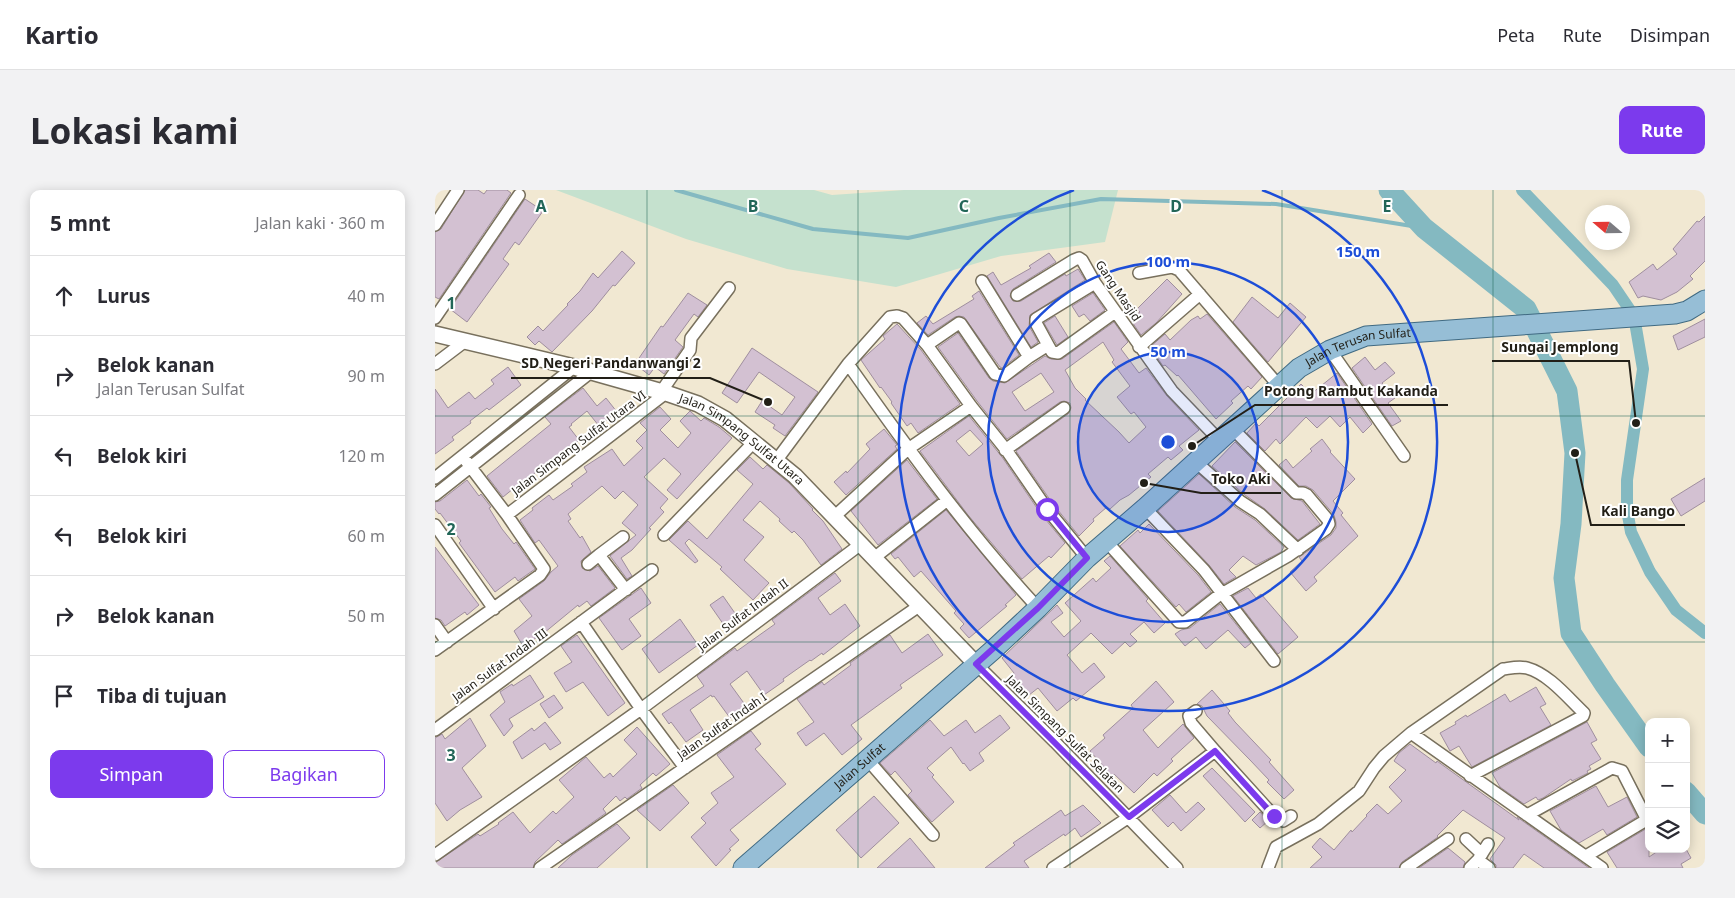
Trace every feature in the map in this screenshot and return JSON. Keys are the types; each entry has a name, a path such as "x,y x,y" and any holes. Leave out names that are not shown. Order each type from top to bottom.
{"main road":[{"name":"Jalan Terusan Sulfat","path":"976,664 1038,608 1087,558 1227,435 1299,368 1330,350 1366,336 1675,314 1687,311 1705,300"},
{"name":"Jalan Sulfat","path":"743,868 976,664"}],"street":[{"path":"435,225 458,190"},
{"path":"435,318 519,195"},
{"name":"Gang Masjid","path":"1017,295 1076,258 1082,260 1095,284 1172,391 1295,492 1303,492 1307,495 1328,520 1329,524 1326,528 1298,550"},
{"path":"1139,273 1176,268 1279,386"},
{"path":"982,282 1029,357"},
{"path":"1095,284 1036,319 1036,323 1052,352 1058,353 1115,312"},
{"name":"Jalan Simpang Sulfat Utara VI","path":"507,515 664,393 690,350 691,338 729,288"},
{"path":"1139,346 1200,294"},
{"path":"776,461 848,364 890,317 897,316 903,318 927,346 1047,509 1087,558"},
{"path":"927,346 959,323 997,375 1004,376 1048,345"},
{"name":"Jalan Simpang Sulfat Utara","path":"435,334 574,367 664,393 713,411 795,476 976,664"},
{"path":"435,364 464,342"},
{"path":"1330,350 1405,456"},
{"path":"848,364 947,501 978,540 1038,608"},
{"path":"435,478 574,367"},
{"path":"435,495 591,372"},
{"path":"835,516 908,449 971,406"},
{"path":"1005,450 1064,408"},
{"path":"664,535 754,442"},
{"path":"435,650 540,575 544,569 507,515 463,457"},
{"path":"1107,542 1179,622 1185,622 1223,594 1298,550 1260,514 1240,501 1195,462"},
{"path":"874,558 947,501"},
{"path":"1145,508 1204,570 1274,661"},
{"path":"435,524 494,609"},
{"path":"588,564 623,537"},
{"name":"Jalan Sulfat Indah II","path":"435,856 641,708 861,544"},
{"path":"599,556 626,590"},
{"name":"Jalan Sulfat Indah III","path":"435,730 651,570"},
{"name":"Jalan Sulfat Indah I","path":"540,868 919,606"},
{"path":"581,622 685,768"},
{"path":"435,625 447,642"},
{"name":"Jalan Simpang Sulfat Selatan","path":"976,664 1129,817 1177,868"},
{"path":"1268,868 1276,847 1318,824 1359,791 1384,756 1411,733 1503,669 1525,667 1537,672 1549,680 1584,713 1583,716 1470,776"},
{"path":"1196,711 1189,716 1191,723 1215,751 1274,816 1283,821 1291,816"},
{"path":"1411,733 1603,868"},
{"path":"1053,868 1129,817 1215,751"},
{"path":"867,759 933,835"},
{"path":"1527,815 1612,768 1622,771 1645,812 1646,818 1643,822 1586,856"},
{"path":"1466,839 1489,868"},
{"path":"1406,868 1448,840"}],"green space":[{"path":"556,190 814,190 832,195 904,190 1118,190 1105,242 1001,256 896,287 787,269 686,239"}],"building":[{"path":"465,190 478,190 484,194 487,190 507,190 511,193 439,299 435,297 435,232 441,229"},
{"path":"525,199 543,211 519,245 515,242 503,259 509,264 467,322 450,309"},
{"path":"1705,216 1705,261 1690,276 1693,279 1677,292 1661,300 1643,296 1638,298 1629,282 1653,264 1657,270 1677,254 1673,249 1697,221 1699,222"},
{"path":"622,251 635,263 552,352 539,341 535,345 527,337 538,326 543,331 568,305 593,273 598,278"},
{"path":"1049,253 1056,262 1013,289 1010,296 1013,301 1021,301 1065,274 1066,276 1078,269 1085,280 1030,315 1029,326 1038,342 1031,347 987,276 993,272 1001,285 1031,268 1029,266"},
{"path":"1167,279 1182,294 1156,323 1141,335 1130,319 1140,312 1137,309"},
{"path":"979,291 1019,355 1002,368 964,317 955,317 928,335 917,323 926,316 933,324 974,299 972,296"},
{"path":"688,293 707,305 698,317 694,314 675,340 683,347 664,374 655,367 649,375 635,364 661,326 663,327"},
{"path":"1093,293 1105,310 1090,321 1084,314 1079,317 1072,306"},
{"path":"1252,297 1278,318 1290,303 1306,317 1268,362 1233,322"},
{"path":"1207,314 1262,377 1251,389 1248,386 1231,401 1233,403 1216,419 1178,375 1165,365 1163,366 1150,347 1165,334 1170,340 1191,320 1198,316 1200,319"},
{"path":"1055,316 1068,337 1057,345 1044,323"},
{"path":"1705,319 1705,337 1678,350 1673,336"},
{"path":"1114,322 1128,342 1121,349 1139,373 1146,368 1167,396 1199,430 1179,446 1183,450 1171,460 1168,457 1148,474 1151,477 1129,495 1110,509 1107,507 1093,519 1094,521 1079,536 1053,504 1016,451 1068,414 1071,408 1070,403 1060,402 1007,439 938,347 958,333 989,378 993,381 1005,383 1045,356 1051,359 1062,359","holes":["1103,342 1114,360 1112,362 1130,386 1117,397 1131,414 1134,412 1146,427 1129,443 1085,400 1075,388 1065,370","1041,373 1054,392 1025,411 1012,392"]},
{"path":"897,324 921,350 960,404 918,433 911,423 907,426 861,360 885,339 883,336"},
{"path":"752,348 818,392 785,436 773,428 775,425 755,412 762,401 782,415 795,397 759,372 737,403 722,393"},
{"path":"1365,357 1375,370 1385,362 1395,373 1382,383 1395,398 1388,403 1401,421 1392,426 1352,368"},
{"path":"508,367 521,385 489,410 487,408 470,421 471,423 452,437 454,440 435,454 435,389 448,408 469,392 475,399 494,384 491,380"},
{"path":"1337,373 1372,424 1363,433 1350,417 1340,427 1330,416 1317,428 1306,417 1280,444 1276,439 1265,451 1247,433 1256,423 1259,426 1301,384 1311,394"},
{"path":"583,388 597,406 606,398 617,412 599,426 587,411 569,427 579,440 555,460 529,476 503,497 487,476 551,424 545,417"},
{"path":"660,407 671,419 660,430 678,448 691,433 680,421 690,411 701,421 704,418 732,438 677,499 667,490 681,474 664,458 644,477 668,499 660,508 664,512 649,528 651,529 632,550 621,558 632,576 627,579 610,556 636,535 622,523 638,505 623,491 615,499 602,486 568,514 571,519 568,521 580,538 582,536 591,552 581,561 582,568 590,571 598,566 615,588 591,606 587,601 579,607 578,605 544,633 523,646 514,631 532,616 519,599 544,581 558,566 539,540 535,543 520,520 549,495 553,500 573,486 571,484 587,472 584,467 612,449 624,466 643,448 636,441 647,430 640,423"},
{"path":"969,416 1002,457 1041,514 1065,543 1051,558 1049,556 1022,579 968,515 920,451","holes":["970,430 983,444 969,456 956,441"]},
{"path":"884,429 897,445 895,446 897,449 846,495 834,482 846,471 847,473 870,449 866,444"},
{"path":"1322,439 1330,452 1355,479 1333,501 1343,513 1341,515 1358,536 1314,577 1317,581 1306,591 1290,572 1302,561 1299,557 1331,535 1336,528 1336,522 1334,515 1313,490 1306,486 1299,486 1279,465 1286,459 1293,468"},
{"path":"1235,442 1291,498 1302,501 1320,524 1298,540 1265,509 1245,495 1212,466"},
{"path":"750,457 763,469 767,465 789,483 823,521 842,549 821,565 803,540 794,531 792,533 760,501 743,520 764,537 744,560 769,583 753,600 720,569 722,567 689,539 685,543 698,561 695,563 669,540 688,521 707,539 753,484 737,470"},
{"path":"907,460 937,499 878,545 851,511"},
{"path":"1199,474 1235,507 1255,520 1284,547 1281,552 1256,565 1243,556 1229,570 1236,577 1224,584 1209,565 1158,511"},
{"path":"1705,478 1705,501 1681,516 1671,499"},
{"path":"467,480 479,496 481,494 491,507 489,508 502,529 514,544 516,542 535,569 518,581 515,577 495,592 459,543 461,541 435,509 435,502 440,501"},
{"path":"946,510 1016,595 1005,605 1007,606 969,638 960,628 964,624 954,613 956,611 921,571 914,577 898,557 895,559 891,554"},
{"path":"1149,524 1198,575 1211,592 1186,612 1179,604 1176,607 1120,546 1138,530 1140,533"},
{"path":"435,547 479,605 467,615 465,612 445,626 441,620 435,618"},
{"path":"1110,556 1148,599 1146,601 1165,623 1154,633 1144,622 1130,634 1137,641 1130,647 1125,642 1112,654 1091,633 1067,655 1082,673 1094,663 1105,677 1076,701 1073,698 1057,711 1038,688 1024,699 1017,690 1021,687 1012,676 1014,673 1002,658 1057,605 1063,613 1051,622 1064,637 1081,621 1065,603 1093,578 1096,582 1111,568 1104,561"},
{"path":"835,573 841,581 818,598 830,615 845,604 860,626 823,655 822,653 810,660 764,695 747,671 730,684 746,706 730,718 714,696 712,697 711,695 690,710 703,730 686,742 671,722 669,724 662,714 704,686 697,676 735,648 737,651 775,624 772,620"},
{"path":"641,588 651,603 629,619 641,636 622,650 599,618"},
{"path":"1248,588 1256,598 1261,594 1298,637 1278,654 1233,596"},
{"path":"723,596 739,619 726,628 710,605"},
{"path":"1220,604 1251,643 1245,648 1228,630 1206,649 1196,637 1185,646 1175,634 1190,628"},
{"path":"680,619 698,645 659,673 642,649"},
{"path":"928,634 943,655 900,685 902,688 851,725 862,739 842,755 824,733 806,746 797,733 814,722 797,699 822,682 824,685 851,665 850,663 890,635 902,653"},
{"path":"577,635 625,703 608,716 583,682 566,692 554,673 572,662 561,646"},
{"path":"530,675 544,697 509,719 513,726 504,736 490,715 505,702 500,692"},
{"path":"1156,681 1174,702 1143,730 1158,748 1183,724 1194,738 1171,759 1173,761 1157,776 1154,773 1134,793 1114,774 1112,776 1090,751 1105,738 1103,735 1133,708 1131,705"},
{"path":"1536,687 1546,704 1540,707 1551,725 1472,767 1459,746 1450,751 1440,733 1456,724 1455,722 1466,715 1467,717 1505,694 1510,702"},
{"path":"1212,690 1230,711 1228,713 1235,722 1271,760 1269,762 1294,790 1284,799 1267,782 1269,780 1207,716 1202,706 1197,704"},
{"path":"554,695 563,708 549,718 540,704"},
{"path":"1000,715 1010,728 979,753 984,761 970,771 951,747 927,768 934,775 932,777 954,802 932,822 908,795 912,791 895,771 891,775 880,763 930,720 944,736 966,720 975,733"},
{"path":"470,718 486,746 462,768 482,797 460,810 447,821 435,803 435,738 442,734 445,739"},
{"path":"545,722 561,743 550,750 545,743 522,759 513,742 532,728 534,731"},
{"path":"1587,722 1597,740 1591,743 1601,759 1589,766 1591,769 1587,771 1588,773 1572,781 1571,779 1543,798 1538,800 1536,797 1524,804 1500,787 1492,773"},
{"path":"637,727 670,764 656,776 653,773 640,785 642,788 627,799 625,797 620,801 616,796 603,809 606,813 562,844 558,840 535,862 533,868 435,868 436,862 478,834 480,836 499,824 513,812 530,833 553,811 556,814 574,797 559,780 586,757 604,778 610,773 613,777 637,754 624,740"},
{"path":"751,731 761,744 755,749 786,784 730,830 739,840 729,849 731,850 716,866 691,837 706,823 701,818 718,803 711,793 734,777 717,755"},
{"path":"1410,744 1589,868 1544,868 1524,854 1513,868 1496,868 1496,865 1490,859 1505,838 1463,810 1438,837 1402,862 1399,868 1310,868 1322,857 1312,847 1320,838 1334,850 1377,804 1388,814 1402,801 1389,787 1406,770 1394,761 1399,753"},
{"path":"1212,768 1255,812 1245,822 1203,776"},
{"path":"673,785 689,803 660,831 637,810"},
{"path":"1596,786 1608,807 1627,797 1637,817 1607,835 1603,829 1579,843 1561,830 1550,811"},
{"path":"1170,795 1186,813 1198,802 1205,809 1181,831 1173,822 1168,827 1152,810"},
{"path":"874,796 899,823 861,858 836,830"},
{"path":"1083,805 1101,823 1081,837 1075,828 1065,836 1064,834 1024,861 1029,868 985,868 1015,845 1013,843 1061,810 1065,816"},
{"path":"1260,812 1268,821 1260,828 1252,820"},
{"path":"617,824 630,838 597,868 558,868 572,855"},
{"path":"1645,829 1645,853 1649,853 1649,857 1655,853 1688,853 1691,858 1681,864 1683,868 1617,868 1607,852"},
{"path":"910,838 935,868 877,868"},
{"path":"1448,848 1465,862 1463,868 1419,868"}],"waterway":[{"path":"676,190 813,229 908,238 999,218 1101,199 1276,204 1424,228"},
{"path":"1389,190 1424,228 1526,309 1567,391 1575,453 1571,524 1564,578 1571,633 1645,741"},
{"path":"1522,190 1613,285 1634,316 1643,369 1627,480 1627,510 1631,532 1650,572 1676,610 1705,633"},
{"path":"1690,797 1705,814"}],"place":[{"name":"SD Negeri Pandanwangi 2","path":"768,402"},
{"name":"Sungai Jemplong","path":"1636,423"},
{"name":"Potong Rambut Kakanda","path":"1192,446"},
{"name":"Kali Bango","path":"1575,453"},
{"name":"Toko Aki","path":"1144,483"}],"route":[{"path":"1047,509 1087,558 1038,608 976,664 1129,817 1215,751 1274,816"}]}
